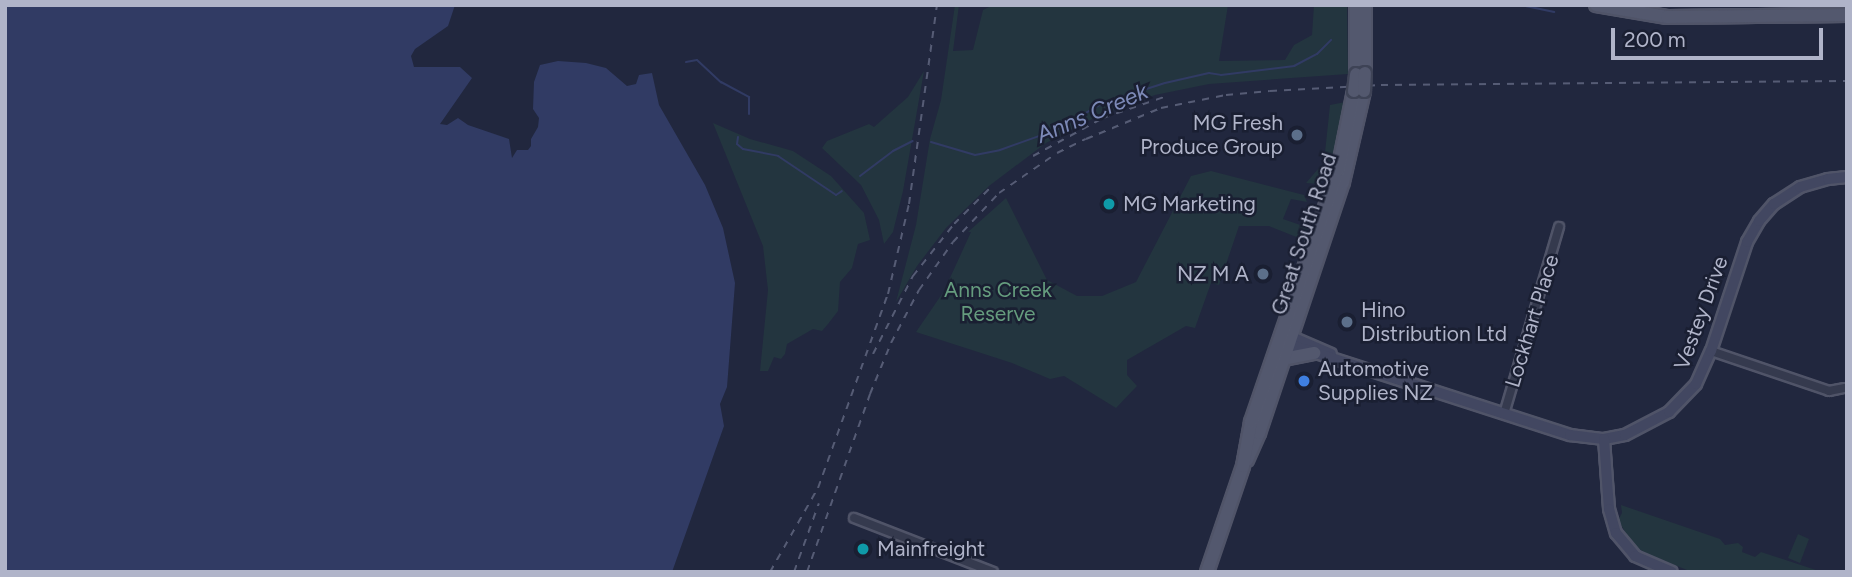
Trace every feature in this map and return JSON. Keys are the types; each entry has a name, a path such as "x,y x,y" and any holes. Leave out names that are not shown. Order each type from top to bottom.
{"main road":[{"name":"Great South Road","path":"1356,5 1361,74"},
{"name":"Great South Road","path":"1207,572 1243,467 1251,422 1346,172 1361,74 1365,5"},
{"path":"1596,5 1680,18 1847,15"},
{"name":"Great South Road","path":"1243,467 1252,451 1283,359 1284,338"},
{"path":"1283,359 1314,353"}],"street":[{"name":"Vestey Drive","path":"1284,338 1314,353 1336,357 1570,435 1604,439 1633,432 1669,412 1696,384 1711,351 1747,242 1759,221 1774,204 1800,187 1847,177"},
{"name":"Lockhart Place","path":"1504,414 1559,227"},
{"name":"Vestey Drive","path":"1284,338 1325,349 1336,357"},
{"path":"1711,351 1829,391 1845,388"},
{"path":"1604,439 1609,509 1616,533 1635,556 1672,572"},
{"path":"854,518 993,572"}],"green space":[{"path":"955,5 959,5 953,51 973,50 983,10 993,5 1228,5 1219,61 1285,60 1294,45 1312,35 1314,5 1347,5 1348,74 1209,84 1155,95 1096,117 1046,143 989,186 946,228 917,266 896,302 916,225 930,139 941,100"},
{"path":"924,71 903,191 893,232 884,244 879,220 861,185 822,148 827,141 869,124 874,127 908,97"},
{"path":"1345,102 1329,174 1319,184 1306,183 1324,162 1330,105"},
{"path":"713,123 750,139 793,151 831,176 864,213 870,240 858,244 852,268 840,282 838,311 828,324 822,331 813,329 787,344 785,354 781,359 774,357 768,371 760,371 768,290 763,246"},
{"name":"Anns Creek Reserve","path":"1211,171 1304,195 1307,202 1291,199 1283,219 1309,228 1304,240 1269,226 1239,226 1219,285 1211,283 1195,328 1186,326 1127,360 1127,375 1137,386 1116,408 1064,376 1050,379 1012,363 916,332 944,291 971,232 968,232 1006,198 1047,280 1077,296 1102,296 1136,282 1191,176"},
{"path":"1621,505 1720,539 1725,545 1738,543 1743,547 1742,552 1755,557 1761,552 1822,572 1692,572 1647,554 1633,545 1618,520 1622,513"},
{"path":"1798,534 1809,539 1800,563 1788,558"}],"water":[{"path":"5,5 455,5 448,26 415,49 411,56 414,67 460,67 472,78 440,124 447,125 458,118 468,125 509,139 512,158 517,150 528,150 538,127 539,118 533,109 534,82 540,65 558,61 586,63 606,68 627,86 636,84 639,75 652,73 659,105 705,185 723,228 735,283 727,387 720,404 724,426 672,572 5,572"}],"waterway":[{"name":"Anns Creek","path":"1521,5 1554,12"},
{"name":"Anns Creek","path":"931,142 975,155 1000,150 1056,130 1103,103 1165,83 1209,73 1221,75 1294,66 1317,54 1331,40"},
{"name":"Anns Creek","path":"686,62 697,60 721,82 749,97 749,114"},
{"name":"Anns Creek","path":"738,137 737,144 743,149 778,156 836,195 842,191"},
{"name":"Anns Creek","path":"860,176 893,151 913,141"}],"railway":[{"path":"770,572 818,488 888,294 909,204 937,5"},
{"path":"807,572 870,394 891,343 919,290 953,242 999,193 1057,153 1086,139 1161,108 1226,95 1270,91 1381,85 1847,81"},
{"path":"1033,156 1103,118 1167,96"},
{"path":"873,354 913,276 954,224 991,187"},
{"path":"794,572 819,503"}],"place":[{"name":"MG Fresh Produce Group","path":"1297,135"},
{"name":"MG Marketing","path":"1109,204"},
{"name":"NZ M A","path":"1263,274"},
{"name":"Hino Distribution Ltd","path":"1347,322"},
{"name":"Automotive Supplies NZ","path":"1304,381"},
{"name":"Mainfreight","path":"863,549"}]}
